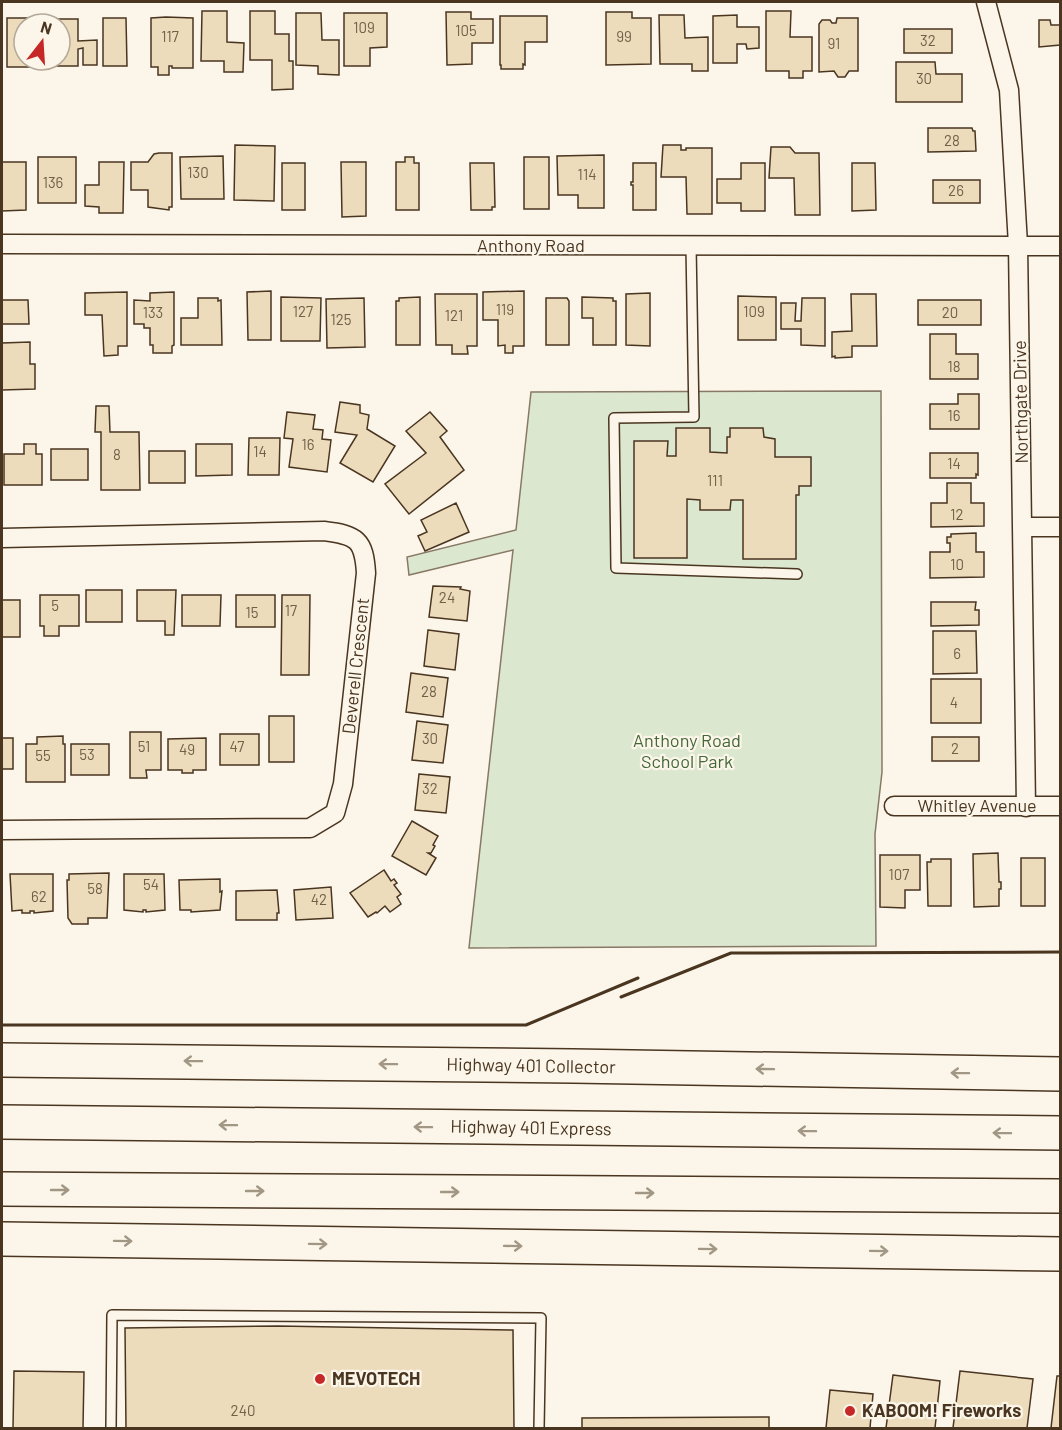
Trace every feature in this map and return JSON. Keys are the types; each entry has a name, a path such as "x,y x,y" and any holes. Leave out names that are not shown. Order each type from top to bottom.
{"highway":[{"name":"Highway 401 Collector","path":"2,1060 1060,1074"},
{"name":"Highway 401 Express","path":"2,1122 1060,1133"},
{"path":"2,1189 1060,1196"},
{"path":"2,1239 1060,1254"}],"street":[{"name":"Northgate Drive","path":"986,2 1009,90 1018,245 1026,807"},
{"name":"Anthony Road","path":"2,244 1060,246"},
{"path":"1023,527 1060,527"},
{"name":"Deverell Crescent","path":"2,537 324,531 343,534 354,539 365,553 366,573 343,784 335,813 310,828 2,830"},
{"name":"Whitley Avenue","path":"894,806 1060,806"}],"lane":[{"path":"691,246 694,417 614,418 616,568 797,574"},
{"path":"111,1428 112,1315 124,1315 541,1318 538,1428"}],"green space":[{"name":"Anthony Road School Park","path":"881,391 882,772 875,834 876,946 469,948 513,550 409,575 407,557 516,530 531,392"}],"building":[{"path":"202,11 227,11 227,42 244,43 243,72 224,72 224,61 201,61"},
{"path":"250,11 275,11 275,34 289,34 289,61 293,61 293,89 272,90 272,60 250,60"},
{"path":"766,11 791,11 790,37 812,37 812,71 803,71 803,78 789,78 789,71 766,71"},
{"path":"446,12 471,12 471,19 493,19 493,43 472,43 472,64 447,65"},
{"path":"606,12 632,12 632,18 651,18 651,64 606,65"},
{"path":"296,13 321,13 322,40 339,40 339,75 318,74 318,66 296,65"},
{"path":"344,13 387,13 387,47 370,48 370,66 344,66"},
{"path":"659,15 684,15 685,38 708,37 708,71 692,71 692,64 660,64"},
{"path":"737,15 737,27 759,27 759,48 747,49 746,44 737,44 737,63 713,63 713,16"},
{"path":"500,16 547,16 547,42 525,42 523,69 501,69"},
{"path":"7,18 12,18 12,67 7,67"},
{"path":"103,18 126,18 127,66 103,66"},
{"path":"151,18 193,18 193,68 169,66 169,75 158,75 158,67 151,67"},
{"path":"837,18 858,18 858,71 849,71 845,77 838,77 834,71 819,72 819,24 822,20 836,23"},
{"path":"72,19 78,19 78,41 97,40 97,65 83,65 83,48 78,49 78,66 72,66"},
{"path":"1039,20 1050,20 1051,25 1060,25 1060,45 1039,47"},
{"path":"904,29 952,29 952,53 904,53"},
{"path":"896,62 935,62 936,74 962,74 962,102 896,102"},
{"path":"928,128 972,128 975,131 976,151 928,152"},
{"path":"235,145 275,146 274,201 234,200"},
{"path":"663,145 681,145 681,150 712,148 712,214 687,214 686,177 661,177"},
{"path":"771,147 790,147 795,153 819,153 820,215 795,215 794,178 769,178"},
{"path":"172,153 172,207 169,207 169,210 148,207 148,190 131,190 131,162 148,162 154,154"},
{"path":"604,155 604,208 578,208 578,195 558,195 557,156"},
{"path":"223,156 224,199 181,199 180,157"},
{"path":"38,157 76,157 76,203 38,203"},
{"path":"405,157 414,157 414,163 419,163 419,210 396,210 396,162 405,162"},
{"path":"524,157 549,157 549,209 524,209"},
{"path":"2,162 26,162 26,210 2,211"},
{"path":"99,162 124,162 123,213 99,213 99,207 85,206 85,185 99,185"},
{"path":"341,162 366,162 366,216 342,217"},
{"path":"282,163 305,163 305,210 282,210"},
{"path":"470,163 494,163 495,207 492,207 492,210 471,210"},
{"path":"633,163 656,163 656,210 633,210 631,182 633,182"},
{"path":"741,163 765,163 765,211 741,211 741,203 717,203 717,179 741,179"},
{"path":"852,163 875,163 876,210 852,211"},
{"path":"933,180 980,180 980,203 933,203"},
{"path":"271,291 271,340 248,340 247,292"},
{"path":"524,291 524,346 513,346 513,353 505,353 505,345 498,346 498,320 483,320 483,292"},
{"path":"127,292 127,346 118,346 118,355 104,356 102,315 85,315 85,293"},
{"path":"174,292 172,353 153,353 153,345 150,345 150,328 144,328 144,324 134,324 134,300 150,301 150,293"},
{"path":"650,293 650,346 626,345 626,294"},
{"path":"435,294 477,294 477,346 467,346 468,354 452,354 452,345 436,345"},
{"path":"851,294 876,294 877,346 852,346 852,357 835,358 835,356 832,357 832,332 852,331"},
{"path":"738,296 776,297 776,340 738,340"},
{"path":"281,297 321,298 320,341 281,341"},
{"path":"420,297 420,345 396,345 396,301 399,301 399,298"},
{"path":"582,297 613,298 613,301 616,301 616,345 593,345 593,318 582,318"},
{"path":"198,298 221,300 222,345 181,345 181,318 198,318"},
{"path":"364,298 365,347 327,348 326,299"},
{"path":"546,298 567,298 569,301 569,345 546,345"},
{"path":"802,298 825,298 825,346 801,345 801,329 781,329 781,303 796,303 795,321 801,321"},
{"path":"2,300 28,300 29,324 2,324"},
{"path":"918,300 981,300 981,325 918,325"},
{"path":"930,334 956,334 956,354 978,354 978,379 930,379"},
{"path":"30,342 30,364 35,364 35,389 2,390 2,343"},
{"path":"958,394 979,394 979,429 930,429 930,404 958,404"},
{"path":"340,402 360,405 360,413 369,415 367,429 395,446 373,482 340,463 357,435 335,432"},
{"path":"96,406 109,406 110,432 139,432 140,490 101,490 101,432 95,432"},
{"path":"287,412 315,415 313,429 323,430 322,439 331,440 327,472 289,467 293,439 284,438"},
{"path":"430,412 447,431 440,437 464,470 409,514 385,484 426,453 406,431"},
{"path":"676,428 710,428 710,452 727,453 727,437 730,437 730,428 763,428 764,437 775,439 775,457 811,457 811,486 799,486 799,495 796,495 796,559 743,559 743,500 731,500 730,510 700,510 700,500 687,499 687,558 634,558 634,441 668,441 667,456 676,456"},
{"path":"249,438 280,438 279,475 248,475"},
{"path":"24,444 36,444 36,454 42,454 42,485 4,485 4,454 24,454"},
{"path":"196,444 232,444 232,475 196,476"},
{"path":"51,449 88,449 88,480 51,480"},
{"path":"149,451 185,451 185,483 149,483"},
{"path":"930,453 978,453 978,475 976,474 976,478 930,478"},
{"path":"947,483 971,483 971,503 984,503 984,526 931,527 931,503 947,503"},
{"path":"456,503 469,532 425,551 418,536 427,532 421,520"},
{"path":"976,533 976,552 984,552 984,577 930,578 930,552 950,552 947,537 951,537 951,534"},
{"path":"433,586 461,587 460,589 470,591 467,621 429,617"},
{"path":"86,590 122,590 122,622 86,622"},
{"path":"137,590 176,590 174,635 165,635 165,621 137,621"},
{"path":"40,595 79,595 79,626 59,626 59,636 44,636 44,626 40,626"},
{"path":"182,595 221,595 220,626 182,626"},
{"path":"236,595 275,595 275,627 236,627"},
{"path":"282,595 310,595 309,675 281,675"},
{"path":"2,600 20,600 20,637 2,637"},
{"path":"931,602 976,602 975,610 979,610 979,625 931,626"},
{"path":"428,630 459,634 455,670 424,666"},
{"path":"933,631 976,631 977,673 933,674"},
{"path":"411,673 448,678 443,717 406,712"},
{"path":"931,679 981,679 981,723 931,723"},
{"path":"269,716 294,716 294,762 269,762"},
{"path":"417,721 448,725 443,763 412,760"},
{"path":"130,732 161,732 161,770 146,770 147,778 130,778"},
{"path":"220,734 259,734 259,765 220,765"},
{"path":"63,736 65,782 26,782 26,744 37,744 37,737"},
{"path":"932,737 979,737 979,761 932,761"},
{"path":"2,738 13,738 13,769 2,769"},
{"path":"206,738 206,770 182,773 182,770 168,770 168,739"},
{"path":"71,744 109,744 109,775 71,775"},
{"path":"419,774 450,777 446,813 415,810"},
{"path":"412,821 438,836 431,853 428,853 436,858 426,875 392,856"},
{"path":"998,853 999,882 1001,882 999,906 974,907 973,854"},
{"path":"880,855 920,855 920,890 905,890 905,908 880,907"},
{"path":"1021,858 1045,858 1045,906 1021,906"},
{"path":"931,859 951,859 951,906 928,906 927,862 931,862"},
{"path":"384,870 391,881 394,879 397,883 394,885 401,894 397,897 401,904 390,912 385,906 368,917 350,893"},
{"path":"109,873 107,918 88,918 88,924 72,924 68,918 67,880 69,880 69,874"},
{"path":"10,874 53,874 53,911 22,913 22,910 12,911"},
{"path":"124,874 164,874 165,910 146,912 143,910 143,912 124,910"},
{"path":"220,879 220,892 222,891 220,910 191,912 191,910 180,910 179,880"},
{"path":"331,887 333,918 296,920 294,890"},
{"path":"277,890 279,913 277,913 277,920 236,920 236,891"},
{"name":"MEVOTECH","path":"278,1326 513,1330 514,1428 126,1428 125,1328"},
{"path":"14,1371 84,1372 83,1428 13,1428"},
{"path":"960,1371 1033,1379 1027,1428 953,1428"},
{"path":"893,1375 940,1381 935,1428 886,1428"},
{"path":"1057,1376 1060,1376 1060,1428 1051,1428"},
{"name":"KABOOM! Fireworks","path":"830,1390 873,1394 870,1428 826,1428"},
{"path":"769,1417 769,1428 582,1428 582,1418"}],"wall":[{"path":"621,997 731,953 1060,952"},
{"path":"2,1025 526,1025 638,978"}],"place":[{"name":"MEVOTECH","path":"320,1379"},
{"name":"KABOOM! Fireworks","path":"850,1411"}]}
